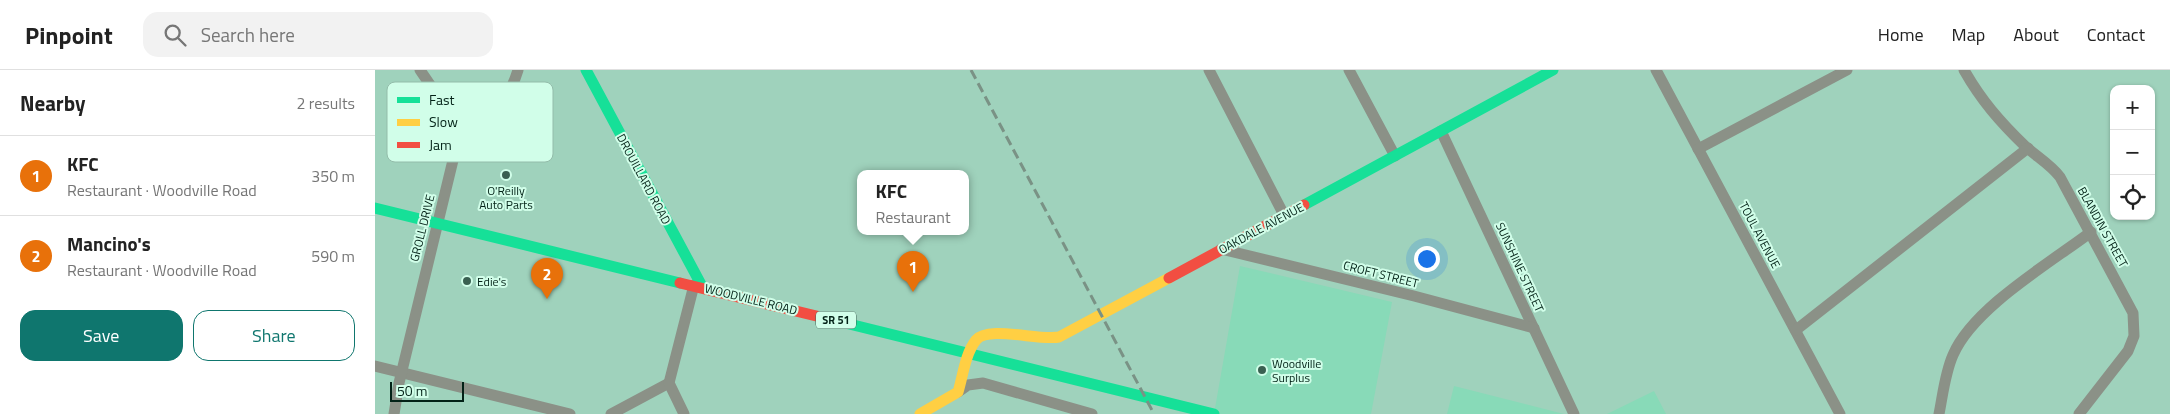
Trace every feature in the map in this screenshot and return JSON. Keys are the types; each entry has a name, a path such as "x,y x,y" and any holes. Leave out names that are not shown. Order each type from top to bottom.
{"street":[{"path":"420,70 428,82"},
{"name":"GROLL DRIVE","path":"513,82 518,70"},
{"name":"DROUILLARD ROAD","path":"585,70 698,286"},
{"path":"1209,70 1284,215"},
{"path":"1349,70 1395,156"},
{"name":"OAKDALE AVENUE","path":"970,353 976,340 983,333 995,332 1049,340 1553,70"},
{"name":"TOUL AVENUE","path":"1656,70 1840,414"},
{"path":"1698,149 1847,70"},
{"name":"BLANDIN STREET","path":"1965,70 1982,100 2028,148 2049,163 2060,177 2133,313 2135,328 2128,351 2079,414"},
{"name":"SUNSHINE STREET","path":"1441,131 1574,414"},
{"path":"1796,330 2028,148"},
{"name":"GROLL DRIVE","path":"394,414 402,372 452,162"},
{"name":"WOODVILLE ROAD","path":"375,208 1214,414"},
{"path":"1939,414 1953,354 1970,327 1996,303 2091,232"},
{"name":"CROFT STREET","path":"1221,249 1414,296 1534,328"},
{"path":"684,414 669,383 698,286"},
{"path":"958,392 970,353"},
{"path":"375,366 569,414"},
{"path":"611,414 669,383"},
{"path":"920,414 968,385 983,383 1092,414"},
{"path":"1831,414 1834,402"}],"shaded area":[{"path":"1240,266 1392,302 1371,414 1214,414"},
{"path":"1454,386 1564,414 1447,414"},
{"path":"1654,391 1666,414 1607,414"}],"railway":[{"path":"971,70 1154,414"}],"traffic: fast":[{"path":"586,70 703,288"},
{"path":"1304,205 1553,70"},
{"path":"375,208 680,283"},
{"path":"833,320 1214,414"}],"traffic: slow":[{"path":"920,414 958,392 969,352 976,340 982,336 1002,334 1059,337 1169,278"}],"traffic: jam":[{"path":"1169,278 1304,205"},
{"path":"680,283 833,320"}],"place":[{"name":"O'Reilly Auto Parts","path":"506,175"},
{"name":"Edie's","path":"467,281"},
{"name":"KFC","path":"913,292"},
{"name":"Mancino's","path":"547,299"},
{"name":"Woodville Surplus","path":"1262,370"}]}
